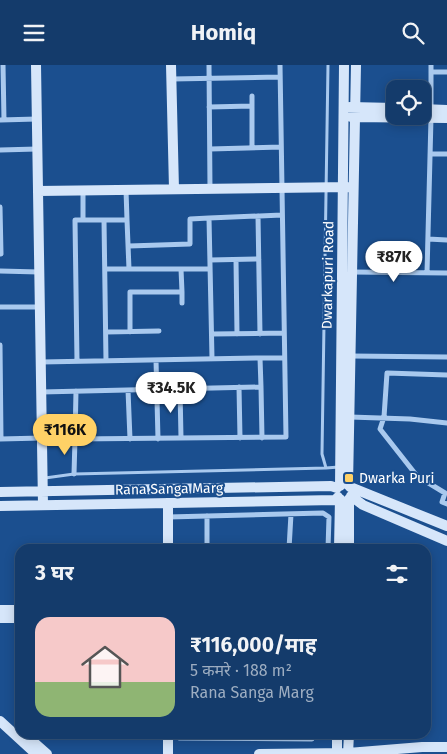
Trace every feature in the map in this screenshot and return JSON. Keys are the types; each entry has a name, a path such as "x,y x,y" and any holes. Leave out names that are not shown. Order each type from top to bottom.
{"street":[{"path":"3,65 2,120 37,119"},
{"path":"36,65 43,505"},
{"path":"171,65 174,189"},
{"path":"209,65 210,189"},
{"path":"75,439 286,437 280,65"},
{"name":"Dwarkapuri Road","path":"344,65 340,467 344,492"},
{"name":"Dwarkapuri Road","path":"344,492 350,417 356,65"},
{"path":"430,80 431,65"},
{"path":"431,72 447,72"},
{"path":"172,79 280,77"},
{"path":"252,96 252,148"},
{"path":"209,107 252,106"},
{"path":"356,112 386,109"},
{"path":"431,112 447,109"},
{"path":"344,112 386,112"},
{"path":"431,113 447,118"},
{"path":"427,273 430,154 429,125"},
{"path":"210,149 281,147"},
{"path":"0,150 37,149"},
{"path":"430,154 447,154"},
{"path":"38,191 354,187"},
{"path":"83,190 83,220"},
{"path":"126,190 129,245 128,269"},
{"path":"0,207 0,254"},
{"path":"129,245 190,244 190,219 282,215"},
{"path":"258,216 260,334"},
{"path":"209,218 212,358"},
{"path":"77,361 75,220 127,220"},
{"path":"104,220 106,361"},
{"path":"428,239 447,240"},
{"path":"210,259 259,259"},
{"path":"236,260 237,334"},
{"path":"105,269 210,269"},
{"path":"181,269 182,303"},
{"path":"0,271 39,271"},
{"path":"342,272 447,273"},
{"path":"130,332 130,292 182,292"},
{"path":"0,307 40,307"},
{"path":"106,332 159,331"},
{"path":"212,334 284,333"},
{"path":"0,345 1,439 42,438"},
{"path":"351,357 447,357"},
{"path":"260,358 262,437"},
{"path":"41,362 284,358"},
{"path":"156,360 158,439"},
{"path":"447,375 387,373 384,417 380,429 417,476 446,493 442,502 447,504"},
{"path":"239,387 240,438"},
{"path":"41,392 261,387"},
{"path":"180,389 181,438"},
{"path":"128,390 130,439"},
{"path":"74,474 76,391"},
{"path":"350,417 384,417 447,423"},
{"name":"Rana Sanga Marg","path":"0,492 331,486 447,526"},
{"path":"339,544 344,492"},
{"path":"344,492 349,544"},
{"name":"Rana Sanga Marg","path":"0,506 336,500 344,492"},
{"name":"Rana Sanga Marg","path":"344,492 363,505 447,541"},
{"path":"168,503 168,544"},
{"path":"168,517 323,513 328,515 328,544"},
{"path":"290,544 291,514"},
{"path":"207,516 207,544"},
{"path":"0,610 15,610"},
{"path":"0,619 15,618"},
{"path":"0,712 15,726"},
{"path":"0,721 15,735"},
{"path":"20,739 36,754"},
{"path":"30,739 47,754"},
{"path":"168,739 168,754"},
{"path":"337,739 337,753"},
{"path":"348,754 349,739"},
{"path":"259,754 348,754 422,747 447,747"}],"lane":[{"path":"326,468 322,454 328,65"},
{"path":"43,479 74,474 340,467"}],"place":[{"name":"Dwarka Puri","path":"349,478"}]}
